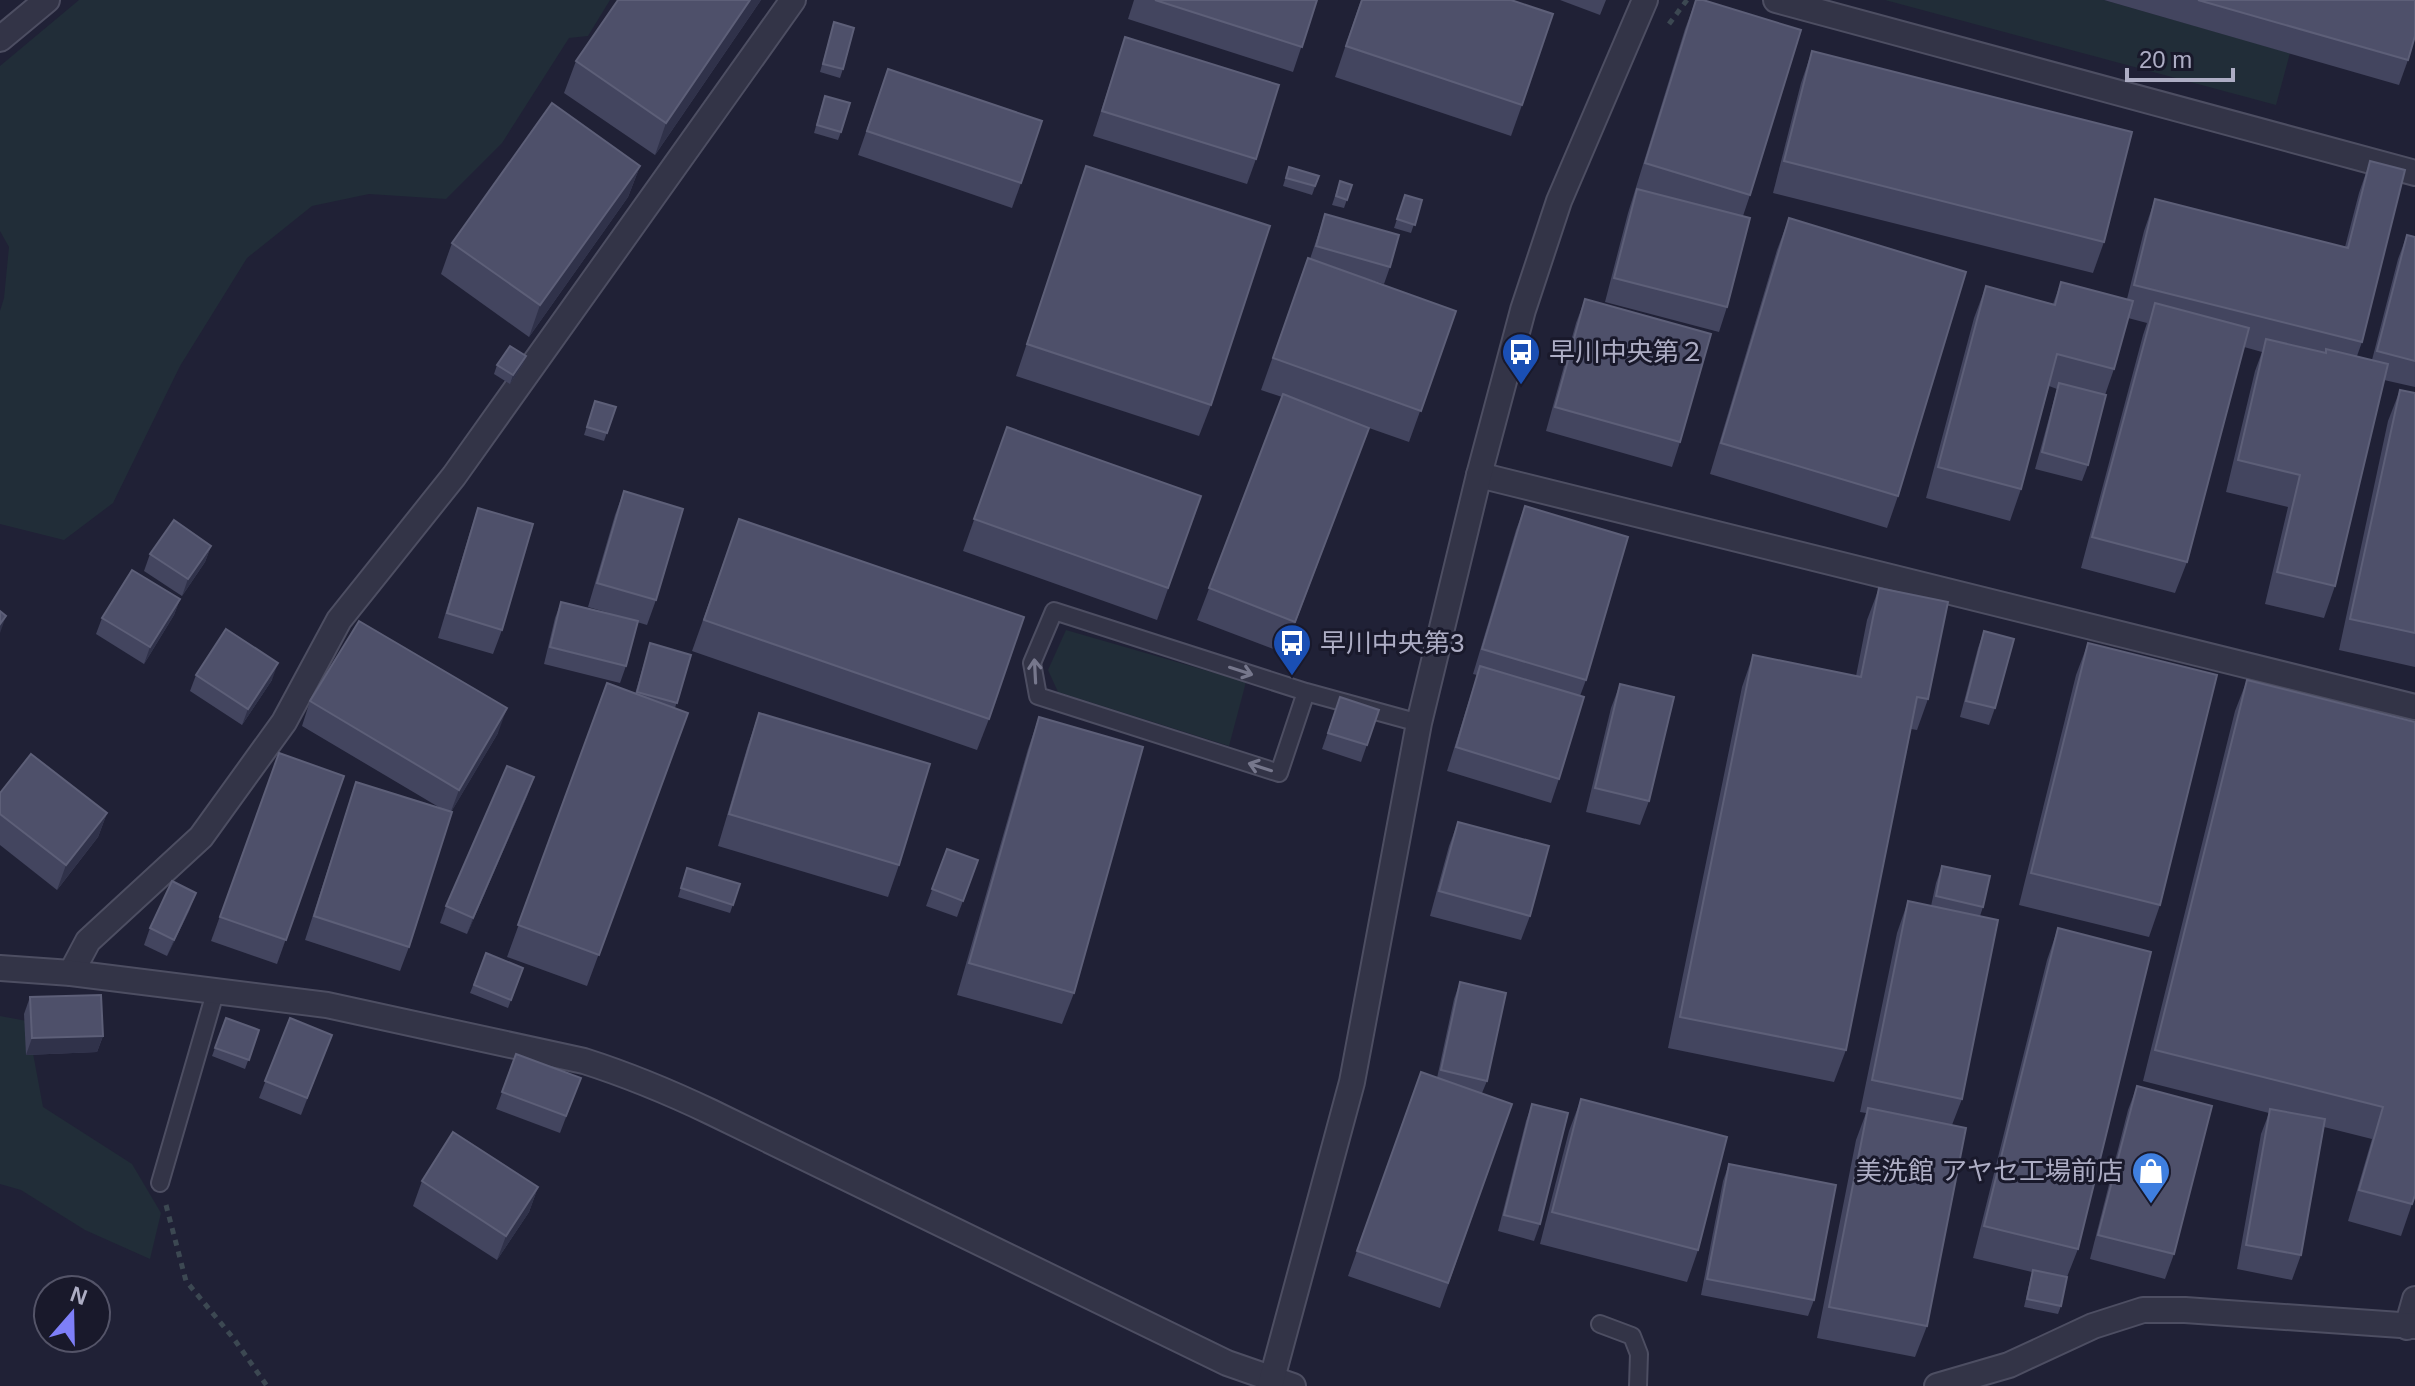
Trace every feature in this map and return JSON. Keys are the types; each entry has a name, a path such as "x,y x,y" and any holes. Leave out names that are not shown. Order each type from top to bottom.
{"street":[{"path":"0,39 47,0"},
{"path":"71,973 88,941 201,837 284,722 339,620 454,476 793,0"},
{"path":"0,968 71,973 352,1009 584,1061 651,1084 1227,1363 1279,1384 1352,1082 1419,723 1479,475 1523,310 1559,201 1645,0"},
{"path":"1776,0 2415,173"},
{"path":"1479,475 2415,707"},
{"path":"1937,1386 2009,1365 2093,1326 2143,1310 2185,1310 2411,1326 2415,1299"}],"lane":[{"path":"1306,692 1279,773 1038,696 1032,663 1054,611 1306,692 1419,723"},
{"path":"160,1183 215,993"},
{"path":"1600,1324 1632,1336 1639,1354 1638,1386"}],"path":[{"path":"160,1183 186,1281 234,1339 267,1386"}],"shaded area":[{"path":"79,0 610,0 588,36 569,38 502,143 446,199 369,194 312,206 247,258 180,366 113,503 64,540 0,524 0,311 9,247 0,231 0,66"},
{"path":"1885,0 2104,0 2290,53 2276,105"},
{"path":"1066,630 1246,682 1229,746 1058,692 1048,670"},
{"path":"0,1016 27,1021 43,1107 132,1164 161,1213 150,1259 85,1230 21,1190 0,1184"}],"building":[{"path":"618,0 750,0 666,123 576,61"},
{"path":"1155,0 1317,0 1302,47"},
{"path":"1362,0 1511,0 1553,14 1522,105 1346,46"},
{"path":"1696,0 1801,30 1750,195 1645,163"},
{"path":"2198,0 2415,0 2415,36 2408,60"},
{"path":"834,22 854,28 843,69 823,64"},
{"path":"1125,37 1279,85 1256,159 1102,111"},
{"path":"1812,51 2132,132 2104,242 1784,161"},
{"path":"888,69 1042,121 1021,183 867,131"},
{"path":"825,96 850,103 841,132 817,125"},
{"path":"552,103 640,166 540,305 452,243"},
{"path":"2370,161 2405,170 2362,342 2134,285 2155,199 2348,248"},
{"path":"1086,166 1270,226 1211,405 1027,344"},
{"path":"1289,167 1319,176 1315,186 1286,178"},
{"path":"1340,181 1352,185 1347,200 1336,196"},
{"path":"1637,189 1750,218 1727,307 1614,278"},
{"path":"1405,195 1422,200 1415,225 1397,219"},
{"path":"1325,214 1399,235 1390,267 1316,246"},
{"path":"1789,218 1966,272 1898,496 1721,443"},
{"path":"2407,235 2415,237 2415,361 2377,351"},
{"path":"1308,258 1456,311 1421,411 1273,358"},
{"path":"2061,282 2133,301 2114,369 2057,354 2021,489 1938,467 1986,286 2055,305"},
{"path":"1585,299 1711,334 1680,442 1555,407"},
{"path":"2155,303 2249,328 2187,562 2092,537"},
{"path":"2266,339 2388,364 2335,586 2277,572 2300,475 2238,460"},
{"path":"510,346 526,356 513,375 497,365"},
{"path":"2059,383 2106,395 2088,465 2042,452"},
{"path":"2400,390 2415,393 2415,633 2350,619"},
{"path":"1283,394 1369,428 1295,622 1209,588"},
{"path":"595,401 616,407 607,433 587,427"},
{"path":"1007,427 1201,496 1168,588 974,519"},
{"path":"624,491 683,509 656,600 597,583"},
{"path":"1525,506 1628,537 1586,680 1482,649"},
{"path":"478,508 533,524 502,630 447,613"},
{"path":"739,519 1024,617 989,719 704,620"},
{"path":"174,520 211,546 188,579 150,554"},
{"path":"132,570 180,599 150,647 102,618"},
{"path":"1879,588 1948,602 1928,699 1917,697 1846,1050 1680,1017 1753,655 1861,677"},
{"path":"561,602 638,621 626,666 550,647"},
{"path":"359,621 507,708 459,790 310,701"},
{"path":"226,629 278,663 248,709 196,675"},
{"path":"1984,631 2014,639 1995,708 1966,701"},
{"path":"650,643 691,655 677,703 637,692"},
{"path":"2088,643 2217,675 2160,905 2031,873"},
{"path":"1480,666 1584,697 1559,779 1456,747"},
{"path":"2247,680 2415,722 2415,1195 2412,1204 2359,1190 2383,1107 2155,1050"},
{"path":"607,683 688,713 599,955 518,925"},
{"path":"1620,684 1674,697 1649,801 1595,788"},
{"path":"1340,697 1379,710 1367,745 1328,733"},
{"path":"759,713 930,764 899,865 729,814"},
{"path":"1039,717 1143,747 1074,993 969,963"},
{"path":"279,753 344,776 286,940 220,917"},
{"path":"31,754 107,813 66,865 0,814 0,793"},
{"path":"507,766 534,777 473,918 446,906"},
{"path":"356,782 452,812 409,947 314,916"},
{"path":"1458,822 1549,846 1530,916 1439,891"},
{"path":"947,849 978,860 963,901 932,889"},
{"path":"1942,866 1990,876 1983,907 1936,896"},
{"path":"687,868 740,884 733,905 681,888"},
{"path":"172,881 196,893 174,940 150,928"},
{"path":"1908,901 1998,920 1962,1099 1872,1080"},
{"path":"2058,928 2151,952 2078,1249 1984,1226"},
{"path":"486,953 523,968 511,1000 474,985"},
{"path":"1460,982 1506,993 1487,1081 1441,1070"},
{"path":"101,995 103,1036 32,1038 30,997"},
{"path":"226,1018 259,1030 249,1060 215,1048"},
{"path":"290,1018 332,1035 307,1098 265,1081"},
{"path":"516,1054 581,1078 566,1116 502,1092"},
{"path":"1421,1072 1512,1104 1448,1283 1357,1251"},
{"path":"2137,1086 2212,1106 2174,1254 2098,1235"},
{"path":"1581,1099 1727,1137 1698,1250 1552,1212"},
{"path":"1532,1104 1568,1113 1540,1224 1504,1215"},
{"path":"1868,1108 1966,1128 1927,1326 1829,1307"},
{"path":"2270,1109 2325,1119 2301,1255 2246,1245"},
{"path":"453,1132 538,1187 506,1236 422,1181"},
{"path":"1729,1164 1836,1185 1814,1300 1707,1279"},
{"path":"2033,1270 2067,1277 2061,1306 2027,1299"}],"place":[{"name":"早川中央第２","path":"1521,386"},
{"name":"早川中央第3","path":"1292,677"},
{"name":"美洗館 アヤセ工場前店","path":"2151,1205"}]}
